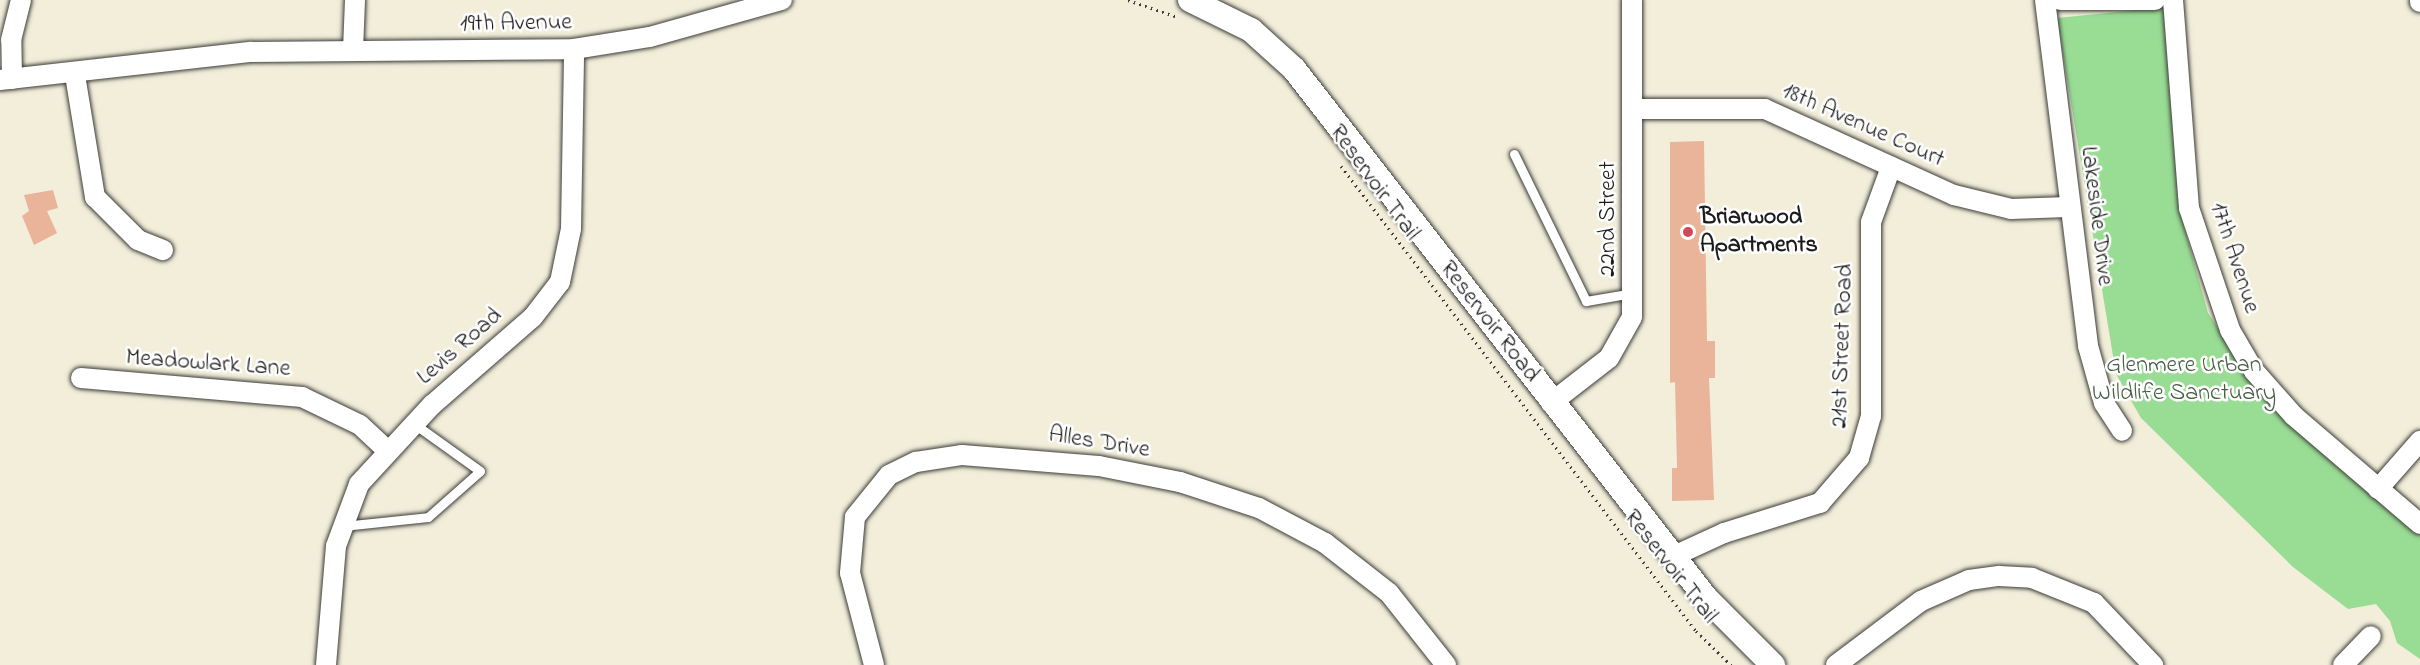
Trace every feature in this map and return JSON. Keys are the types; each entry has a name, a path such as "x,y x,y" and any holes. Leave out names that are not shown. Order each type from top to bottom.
{"street":[{"name":"19th Avenue","path":"21,0 11,40 6,79 75,75 251,52 574,49 650,37 783,0"},
{"path":"353,50 355,0"},
{"name":"22nd Street","path":"1551,403 1619,347 1635,292 1632,0"},
{"name":"Lakeside Drive","path":"2044,0 2068,207 2094,377 2122,431"},
{"path":"2060,0 2155,0"},
{"name":"17th Avenue","path":"2174,0 2189,208 2215,297 2254,371 2294,416 2420,524"},
{"name":"Reservoir Road","path":"1188,10 1273,45 1551,403 1674,556 1726,620 1773,665"},
{"name":"Levis Road","path":"326,665 341,526 359,484 413,423 533,317 560,282 571,229 574,49"},
{"path":"75,75 95,197 138,240 164,250"},
{"name":"18th Avenue Court","path":"1634,109 1765,109 1794,118 1891,167 1993,207 2068,207"},
{"name":"21st Street Road","path":"1674,556 1724,533 1820,503 1859,458 1870,416 1871,222 1891,167"},
{"name":"Meadowlark Lane","path":"81,378 302,397 360,424 388,451"},
{"path":"2378,489 2420,441"},
{"name":"Alles Drive","path":"874,665 850,573 855,517 890,475 916,462 962,454 1099,466 1180,482 1259,508 1325,543 1389,593 1446,665"},
{"path":"1836,665 1921,601 1969,580 1999,576 2032,578 2094,603 2153,665"},
{"path":"2343,665 2371,636"}],"lane":[{"path":"1514,154 1586,301 1635,292"},
{"path":"341,526 428,517 480,471 413,423"}],"path":[{"path":"1128,0 1188,10"},
{"name":"Reservoir Trail","path":"1335,157 1696,631 1731,665"}],"green space":[{"name":"Glenmere Urban Wildlife Sanctuary","path":"2167,7 2181,216 2208,313 2250,377 2420,531 2420,659 2397,643 2390,621 2376,604 2348,609 2293,567 2141,418 2116,374 2057,18"}],"building":[{"path":"1704,141 1707,341 1715,341 1715,378 1709,378 1714,500 1672,501 1672,468 1677,468 1675,382 1670,383 1670,142"},
{"path":"53,190 58,208 47,211 57,233 34,245 22,216 29,211 24,195"}],"place":[{"name":"Briarwood Apartments","path":"1688,232"}]}
